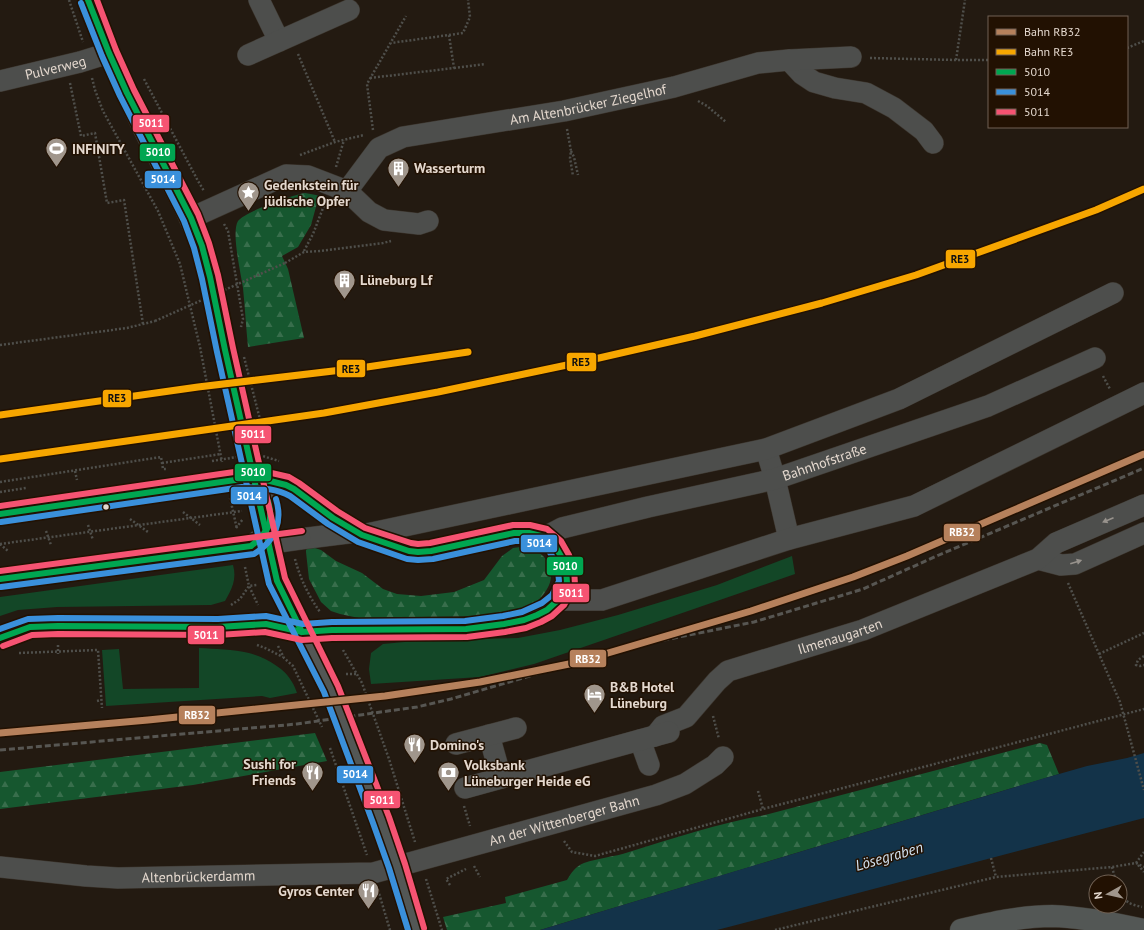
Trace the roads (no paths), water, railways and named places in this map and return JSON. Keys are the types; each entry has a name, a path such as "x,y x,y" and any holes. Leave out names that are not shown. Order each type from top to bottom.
{"main road":[{"path":"109,53 143,125 191,218 202,246 225,350"},
{"path":"247,447 277,582 331,689 365,776 397,866 415,927"},
{"path":"961,930 1016,918 1052,916 1083,919 1144,930"}],"street":[{"path":"259,0 284,39"},
{"path":"248,55 349,10"},
{"name":"Pulverweg","path":"0,80 67,65 109,53"},
{"name":"Am Altenbrücker Ziegelhof","path":"347,191 380,148 403,137 564,111 674,87 758,63 851,57"},
{"path":"789,60 802,74 814,82 835,88 866,93 894,108 924,131 933,143"},
{"path":"191,218 286,175 308,176 347,191 369,212 384,220 419,224 428,221"},
{"path":"0,579 300,539 359,533 766,449 899,399 1113,293"},
{"name":"Bahnhofstraße","path":"545,537 562,528 775,479 988,406 1095,358"},
{"path":"558,600 602,600 789,539 914,506 1144,393"},
{"path":"766,449 775,479 789,539"},
{"path":"0,514 228,481 266,480 286,485 294,489 332,518 359,533 409,551 418,552 431,550 514,533 528,533 545,537 555,546 562,558 566,569 567,582 558,600 547,610 537,615 524,620 504,624 466,629 332,630 302,632 266,624 218,627 58,626 30,627 0,638"},
{"path":"228,481 260,490 267,498 270,507 271,519 268,530 260,539 240,547"},
{"name":"Ilmenaugarten","path":"655,736 663,726 686,717 717,681 728,671 863,630 1038,559 1056,543 1144,505"},
{"path":"1038,559 1061,565 1075,564 1144,533"},
{"path":"456,744 516,728"},
{"path":"490,735 501,778"},
{"path":"465,788 655,736 649,765"},
{"name":"An der Wittenberger Bahn","path":"397,866 656,795 685,784 715,765 723,756"},
{"name":"Altenbrückerdamm","path":"0,867 118,878 373,873 397,866"}],"water":[{"name":"Lösegraben","path":"1144,753 1144,818 717,930 540,930 1045,778 1087,766"}],"tunnel":[{"path":"225,350 247,447"}],"railway":[{"path":"619,649 754,622 863,589 1144,468"},
{"path":"0,750 297,724 417,707 451,699 574,663"}],"rail line":[{"name":"RE3","path":"0,459 324,413 438,392 586,361 695,336 822,303 916,275 1096,210 1144,189"},
{"name":"RE3","path":"0,415 198,387 367,367 468,352"},
{"name":"RB32","path":"0,733 148,720 385,696 480,682 574,663 751,611 853,577 907,556 1144,454"}],"place":[{"name":"INFINITY","path":"57,168"},
{"name":"Wasserturm","path":"399,188"},
{"name":"Gedenkstein für jüdische Opfer","path":"248,212"},
{"name":"Lüneburg Lf","path":"345,300"},
{"name":"B&B Hotel Lüneburg","path":"595,714"},
{"name":"Domino's","path":"414,764"},
{"name":"Sushi for Friends","path":"312,792"},
{"name":"Volksbank Lüneburger Heide eG","path":"448,792"},
{"name":"Gyros Center","path":"369,910"}]}
